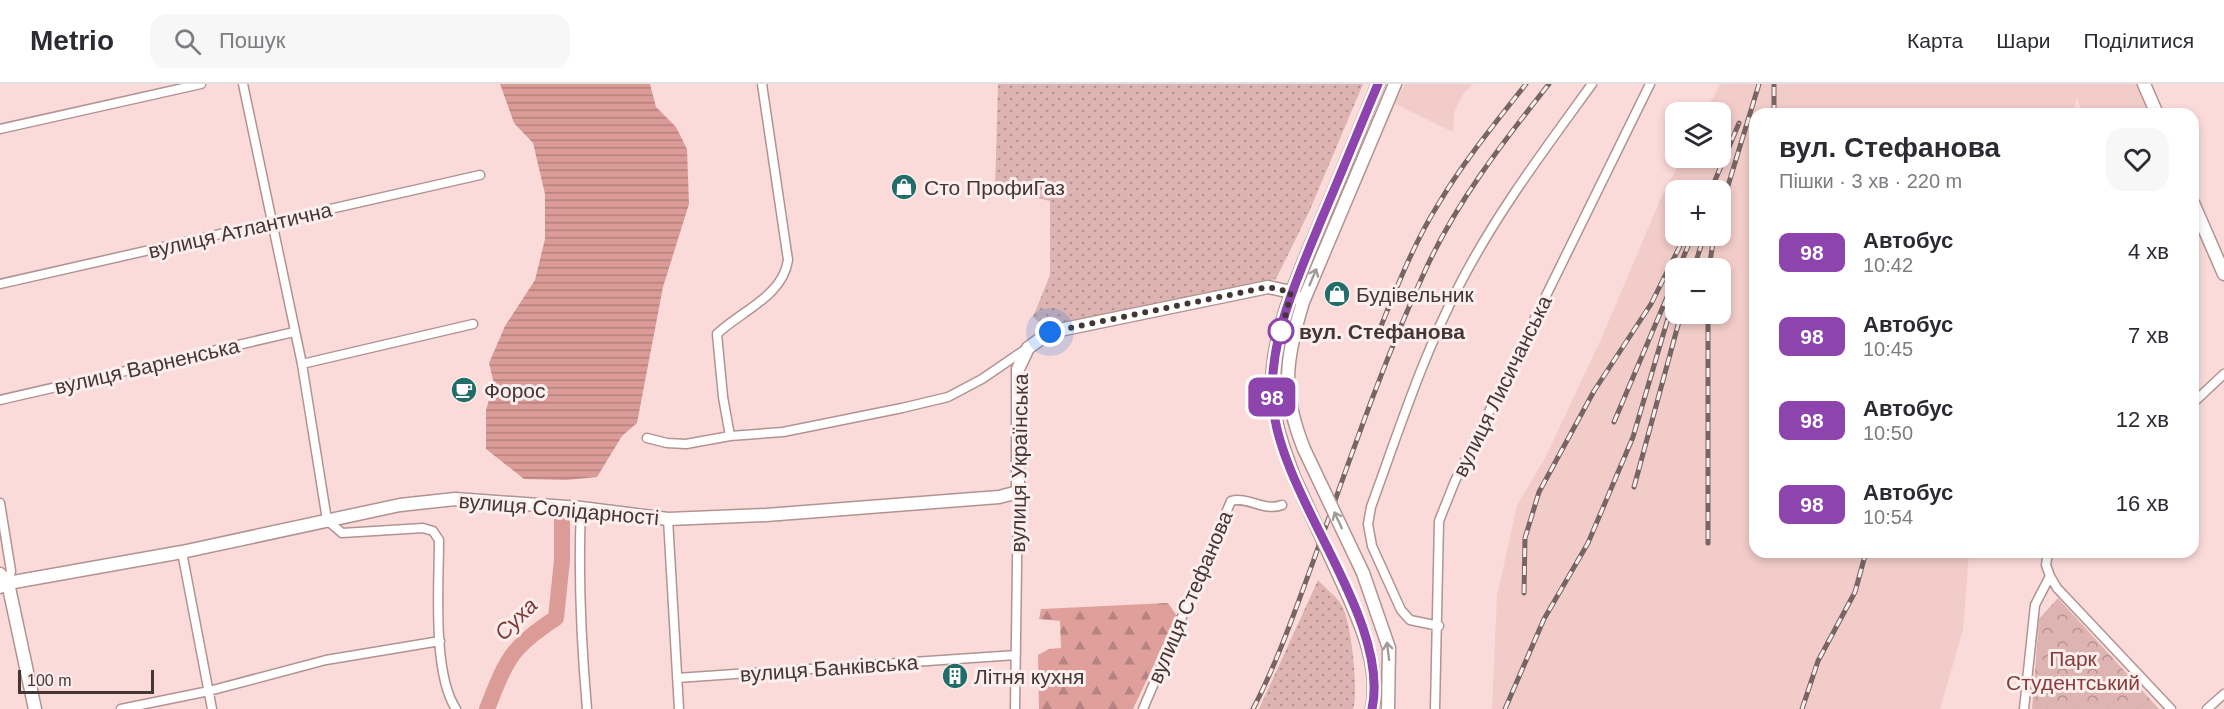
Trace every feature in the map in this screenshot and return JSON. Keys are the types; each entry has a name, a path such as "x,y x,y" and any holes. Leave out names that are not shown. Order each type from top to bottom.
{"street":[{"path":"0,129 201,84"},
{"path":"243,84 302,364 327,520 342,533 423,528 433,531 439,540 440,641 447,696 456,709"},
{"path":"730,436 723,397 717,334 769,294 787,271 788,260 762,84"},
{"path":"1372,709 1374,672 1361,625 1294,477 1280,440 1273,409 1272,384 1291,292 1378,84"},
{"path":"1388,709 1389,648 1363,573 1294,423 1286,376 1293,332 1303,302 1395,84"},
{"path":"1439,626 1410,620 1401,610 1371,546 1368,524 1371,507 1412,395 1460,284 1505,204 1592,84"},
{"name":"вулиця Лисичанська","path":"1435,709 1439,626 1439,521 1455,481 1650,84"},
{"path":"2144,84 2154,108"},
{"name":"вулиця Атлантична","path":"0,284 273,224 480,175"},
{"path":"2199,217 2224,274"},
{"name":"вулиця Українська","path":"1015,709 1018,369 1028,348 1050,332 1268,287 1291,292"},
{"path":"1291,292 1303,302"},
{"path":"302,364 473,324"},
{"name":"вулиця Варненська","path":"0,400 294,332"},
{"path":"646,438 667,444 686,444 730,436 783,432 948,397 982,380 1028,348"},
{"path":"2199,397 2224,374"},
{"name":"вулиця Солідарності","path":"3,581 182,552 400,505 455,499 581,508 668,519 766,515 999,497 1018,492"},
{"name":"вулиця Стефанова","path":"1143,709 1231,501 1238,499 1273,508 1282,505"},
{"path":"0,503 10,571 3,581 35,709"},
{"path":"581,508 578,569 580,630 587,709"},
{"path":"668,519 679,709"},
{"path":"182,552 212,709"},
{"path":"2047,558 2046,565 2057,588 2171,709"},
{"path":"2024,709 2035,605 2050,576"},
{"path":"122,709 209,692 326,660 440,641"},
{"name":"вулиця Банківська","path":"677,678 1016,655"},
{"path":"2207,709 2224,694"}],"shaded area":[{"path":"500,84 650,84 656,107 676,127 687,149 689,204 663,287 637,423 622,436 597,477 566,480 524,479 486,449 486,410 494,384 489,363 505,326 535,280 545,239 545,194 533,143 514,123"},
{"path":"1405,84 1474,84 1463,94 1454,113 1453,132 1395,104"},
{"path":"1720,84 2138,84 2148,108 2080,108 2077,97 2074,108 1749,108 1749,558 1969,558 1963,630 1940,709 1492,709 1497,596 1517,505 1545,458 1602,337 1665,190 1665,246 1731,246 1731,180 1670,180 1677,168 1731,168 1731,102 1710,102"}],"green space":[{"path":"998,84 1363,84 1309,212 1276,279 1045,328 1033,317 1050,275 1050,201 995,189"},
{"path":"1318,580 1336,598 1345,612 1351,639 1354,672 1353,709 1259,709"},
{"name":"Парк Студентський","path":"2058,598 2159,709 2032,709 2039,619"},
{"path":"1168,603 1177,616 1133,709 1039,709 1038,655 1049,649 1061,648 1060,621 1039,619 1041,609"}],"waterway":[{"name":"Суха","path":"487,709 505,666 512,656 529,638 556,618 562,560 562,520"}],"railway":[{"path":"1377,336 1405,268 1430,219 1470,157 1526,84"},
{"path":"1253,709 1285,637 1379,380 1436,247 1465,198 1549,84"},
{"path":"1752,108 1759,84"},
{"path":"1774,84 1774,108"},
{"path":"1730,180 1749,117"},
{"path":"1715,180 1739,123"},
{"path":"1524,593 1525,538 1539,492 1594,391 1651,304 1680,246"},
{"path":"1683,258 1688,246"},
{"path":"1697,258 1701,246"},
{"path":"1711,258 1712,246"},
{"path":"1614,422 1665,302"},
{"path":"1505,709 1544,619 1588,543 1633,437 1666,324"},
{"path":"1634,487 1678,324"},
{"path":"1708,324 1708,543"},
{"path":"1802,709 1818,661 1855,592 1864,558"}],"bus line":[{"name":"98","path":"1372,709 1375,695 1374,672 1361,625 1294,477 1280,440 1273,409 1272,384 1275,360 1291,292 1378,84"}],"place":[{"name":"Сто ПрофиГаз","path":"904,187"},
{"name":"Будівельник","path":"1337,294"},
{"name":"вул. Стефанова","path":"1281,331"},
{"name":"Форос","path":"464,390"},
{"name":"Літня кухня","path":"955,676"}],"route":[{"path":"1050,332 1268,287 1291,292 1280,339 1281,331"}]}
